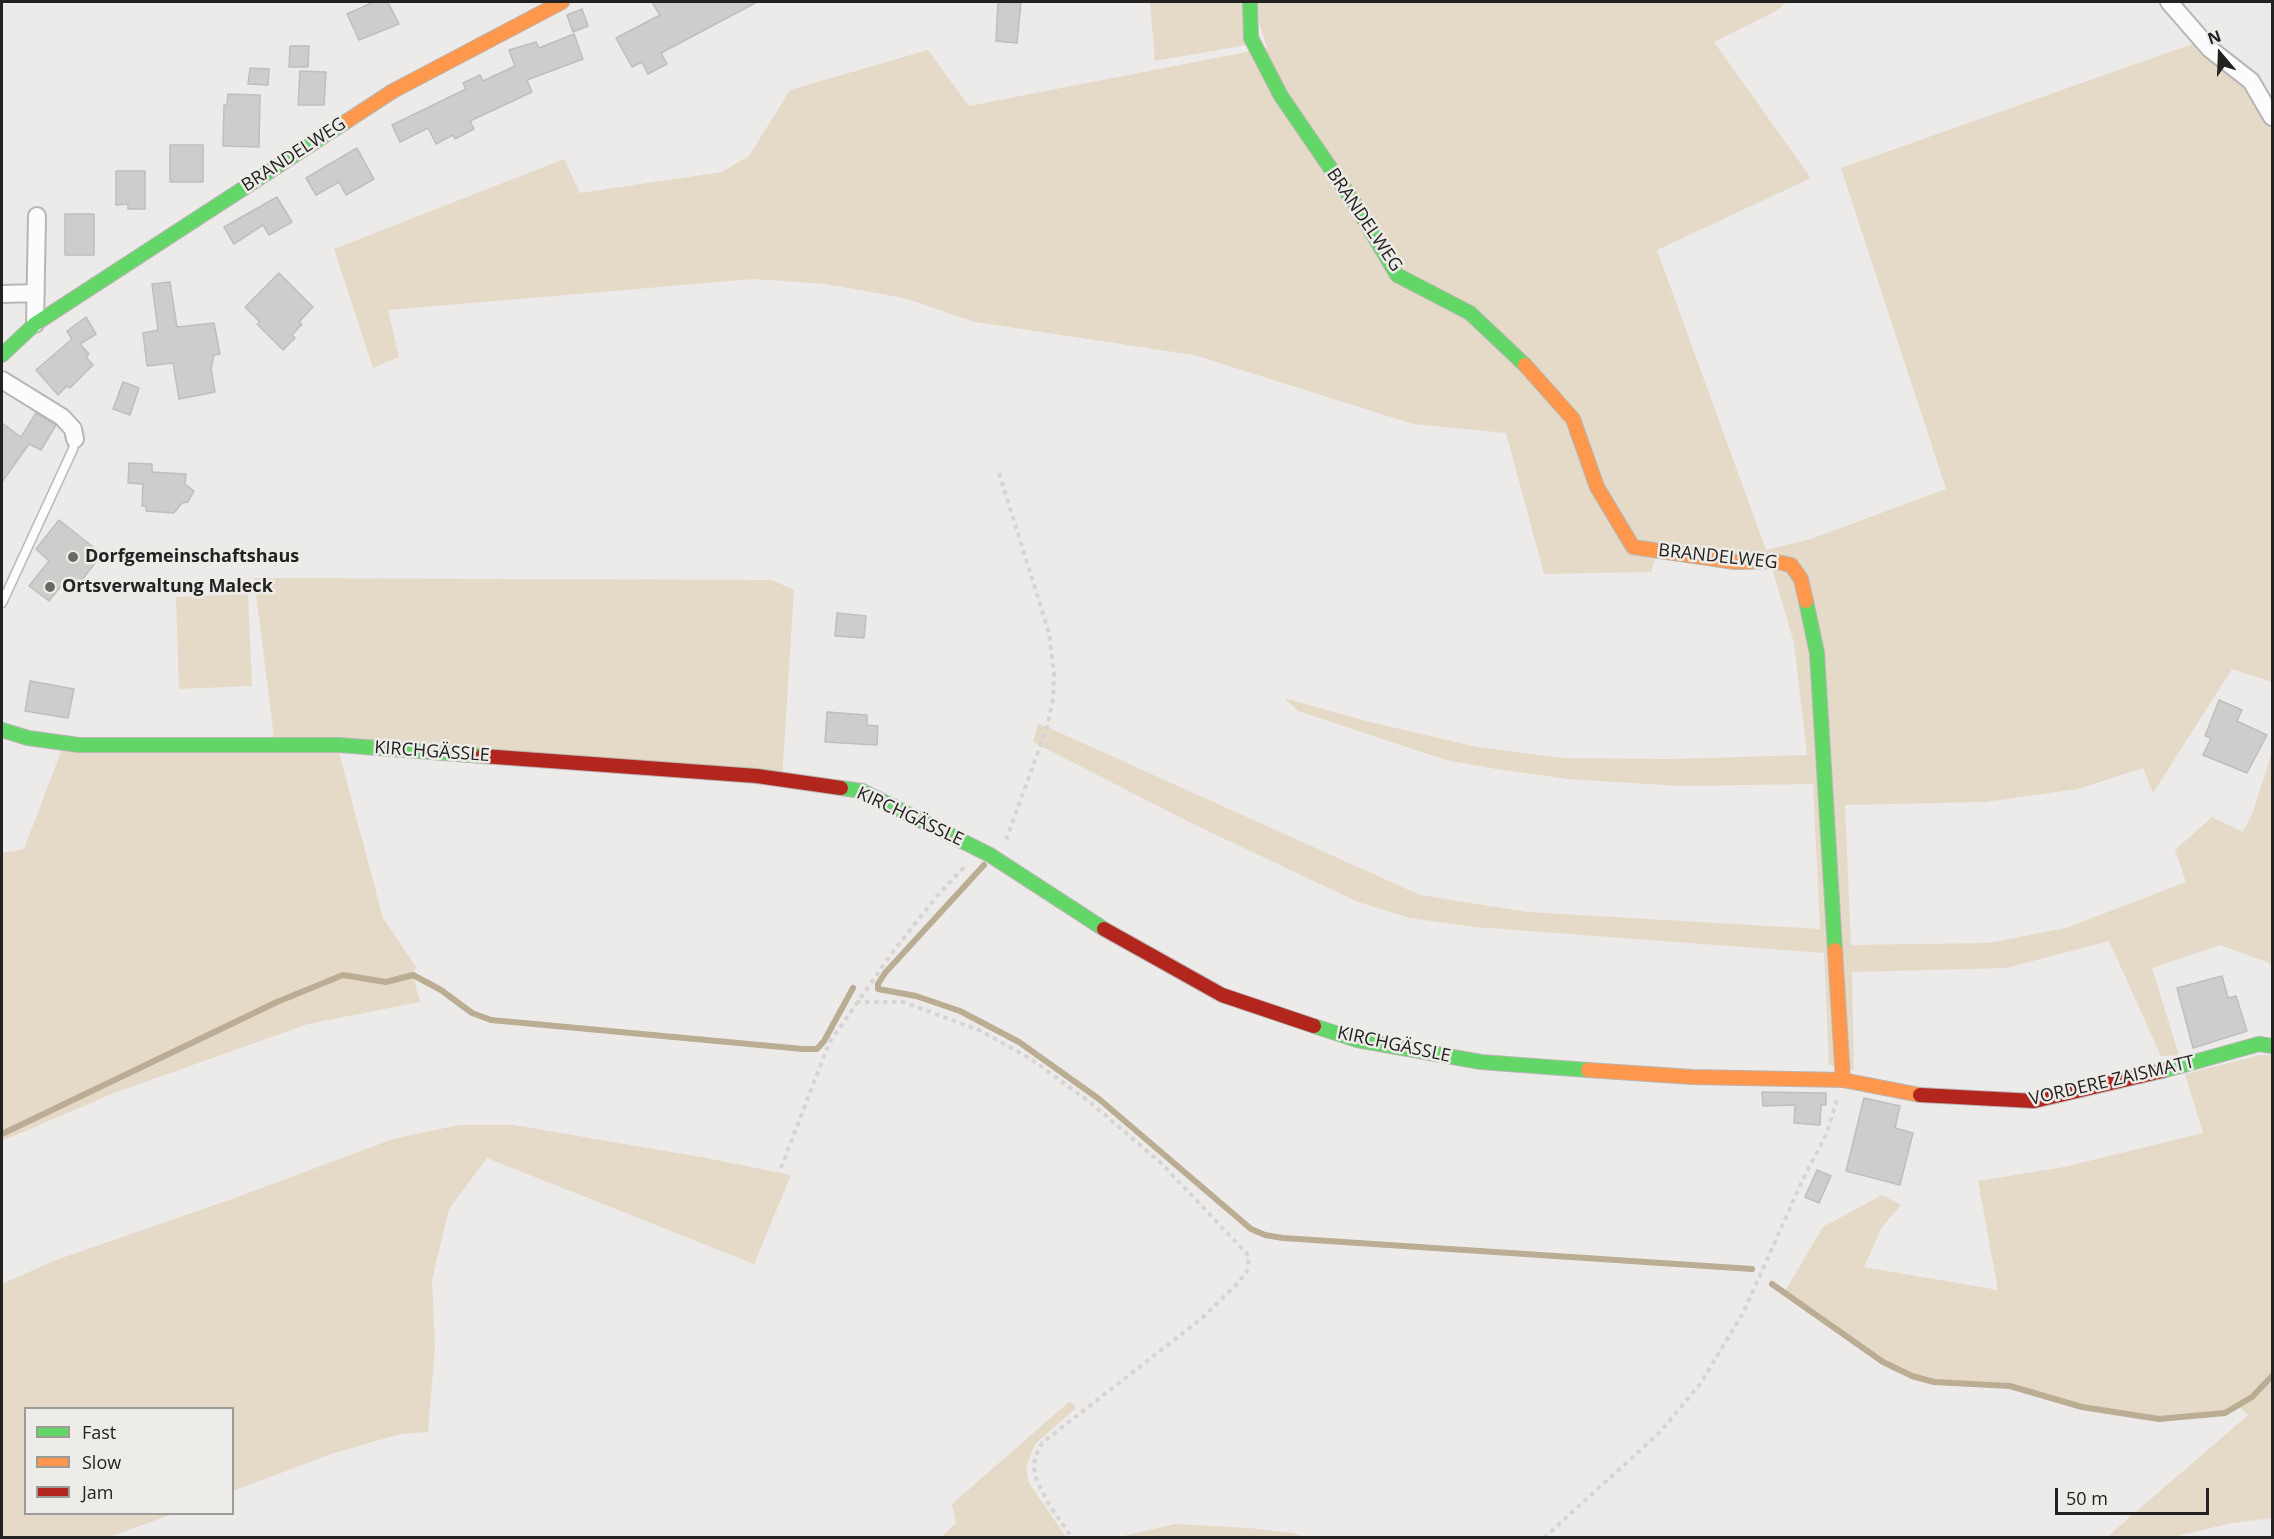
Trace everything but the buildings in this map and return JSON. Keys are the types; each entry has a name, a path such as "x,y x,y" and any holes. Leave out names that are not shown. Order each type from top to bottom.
{"street":[{"name":"BRANDELWEG","path":"2,355 35,324 393,91 562,2"},
{"name":"BRANDELWEG","path":"1250,2 1251,38 1281,96 1356,204 1397,274 1470,313 1527,367 1573,419 1597,487 1633,547 1735,562 1773,561 1791,565 1801,579 1817,653 1843,1080"},
{"path":"2169,2 2210,49 2251,81 2272,117"},
{"path":"35,324 37,216"},
{"path":"2,294 36,293"},
{"path":"2,380 62,417 73,429 75,439"},
{"name":"KIRCHGÄSSLE","path":"2,730 28,738 79,745 339,745 757,776 862,791 996,859 1080,916 1222,994 1357,1041 1480,1062 1692,1077 1771,1079"},
{"name":"VORDERE ZAISMATT","path":"1771,1079 1843,1080 1932,1097 2034,1101 2176,1068 2259,1044 2272,1046"}],"lane":[{"path":"2,603 74,449 75,439"}],"path":[{"path":"996,859 1009,835 1047,727 1053,699 1054,673 1049,633 999,473"},
{"path":"781,1168 829,1043 856,1002 936,896 980,850"},
{"path":"856,1002 903,1002 979,1030 1031,1059 1091,1103 1161,1163 1249,1256 1247,1271 1238,1283 1201,1319 1042,1443 1035,1457 1034,1468 1037,1481 1050,1506 1072,1538"},
{"path":"1544,1538 1660,1432 1700,1384 1743,1312 1805,1175 1826,1135 1843,1080"}],"shaded area":[{"path":"1150,2 1242,2 1246,45 1155,61"},
{"path":"1258,2 1786,2 1778,10 1714,42 1811,178 1657,250 1766,550 1811,539 1946,489 1841,168 2212,37 2245,67 2272,108 2272,682 2232,669 2153,793 2143,768 2078,789 1985,802 1845,805 1851,945 1988,943 2066,928 2186,882 2175,850 2212,817 2243,832 2253,812 2272,752 2272,964 2220,945 2152,968 2179,1055 2161,1056 2109,941 2006,968 1852,972 1854,1070 1829,1065 1824,953 1475,927 1410,918 1358,902 1191,823 1033,742 1038,724 1047,727 1420,895 1528,912 1820,929 1813,784 1681,786 1568,779 1496,769 1446,760 1298,711 1284,698 1370,722 1477,747 1563,758 1673,759 1807,755 1794,643 1772,568 1656,556 1651,572 1544,574 1506,433 1413,424 1194,355 975,322 904,298 826,284 754,279 388,310 399,357 373,368 334,249 564,159 580,193 722,172 749,156 790,90 928,50 969,106 1267,48 1259,22"},
{"path":"254,578 772,580 794,590 782,780 338,749 383,918 416,967 413,975 420,1002 308,1024 114,1093 2,1141 2,853 24,849 62,749 275,746"},
{"path":"248,594 252,686 179,689 176,597"},
{"path":"2260,1055 2272,1055 2272,1518 2232,1523 2173,1537 2107,1537 2248,1415 2239,1406 2225,1413 2159,1419 2082,1407 2010,1386 1934,1382 1912,1376 1883,1362 1785,1291 1823,1227 1882,1195 1901,1205 1882,1227 1864,1267 1998,1290 1978,1181 2064,1167 2203,1133 2185,1074"},
{"path":"459,1125 514,1125 791,1175 754,1264 487,1158 449,1209 432,1280 435,1347 428,1432 400,1434 331,1454 234,1491 234,1407 24,1407 24,1515 170,1515 109,1537 2,1537 2,1284 56,1260 232,1199 393,1139"},
{"path":"1070,1401 1076,1408 1035,1444 1026,1467 1029,1483 1066,1537 941,1537 956,1523 952,1504"},
{"path":"1175,1524 1249,1528 1293,1533 1306,1537 1119,1537"}],"waterway":[{"path":"984,865 885,973 878,984 878,989 916,996 960,1011 1019,1042 1099,1099 1251,1229 1265,1235 1283,1238 1752,1269"},
{"path":"2,1134 277,1002 343,975 386,982 413,975 441,990 472,1013 491,1020 803,1049 817,1049 824,1041 853,988"},
{"path":"1772,1284 1883,1362 1912,1376 1934,1382 2010,1386 2082,1407 2159,1419 2225,1413 2252,1397 2272,1376"}],"traffic: fast":[{"path":"1250,2 1251,38 1281,96 1355,204 1397,275 1470,313 1525,365"},
{"path":"2,355 35,324 347,121"},
{"path":"1806,601 1817,653 1835,950"},
{"path":"2,730 28,738 79,745 339,745 482,756"},
{"path":"841,788 862,791 990,855 1104,929"},
{"path":"1314,1026 1357,1040 1481,1062 1588,1070"},
{"path":"2162,1071 2259,1044 2272,1046"}],"traffic: slow":[{"path":"347,121 393,91 562,2"},
{"path":"1525,365 1573,419 1597,487 1633,547 1735,562 1773,561 1791,565 1801,579 1806,601"},
{"path":"1835,950 1843,1080"},
{"path":"1588,1070 1692,1077 1843,1080 1920,1095"}],"traffic: jam":[{"path":"482,756 757,776 841,788"},
{"path":"1104,929 1222,995 1314,1026"},
{"path":"1920,1095 2034,1101 2162,1071"}],"place":[{"name":"Dorfgemeinschaftshaus","path":"73,557"},
{"name":"Ortsverwaltung Maleck","path":"50,587"}]}
